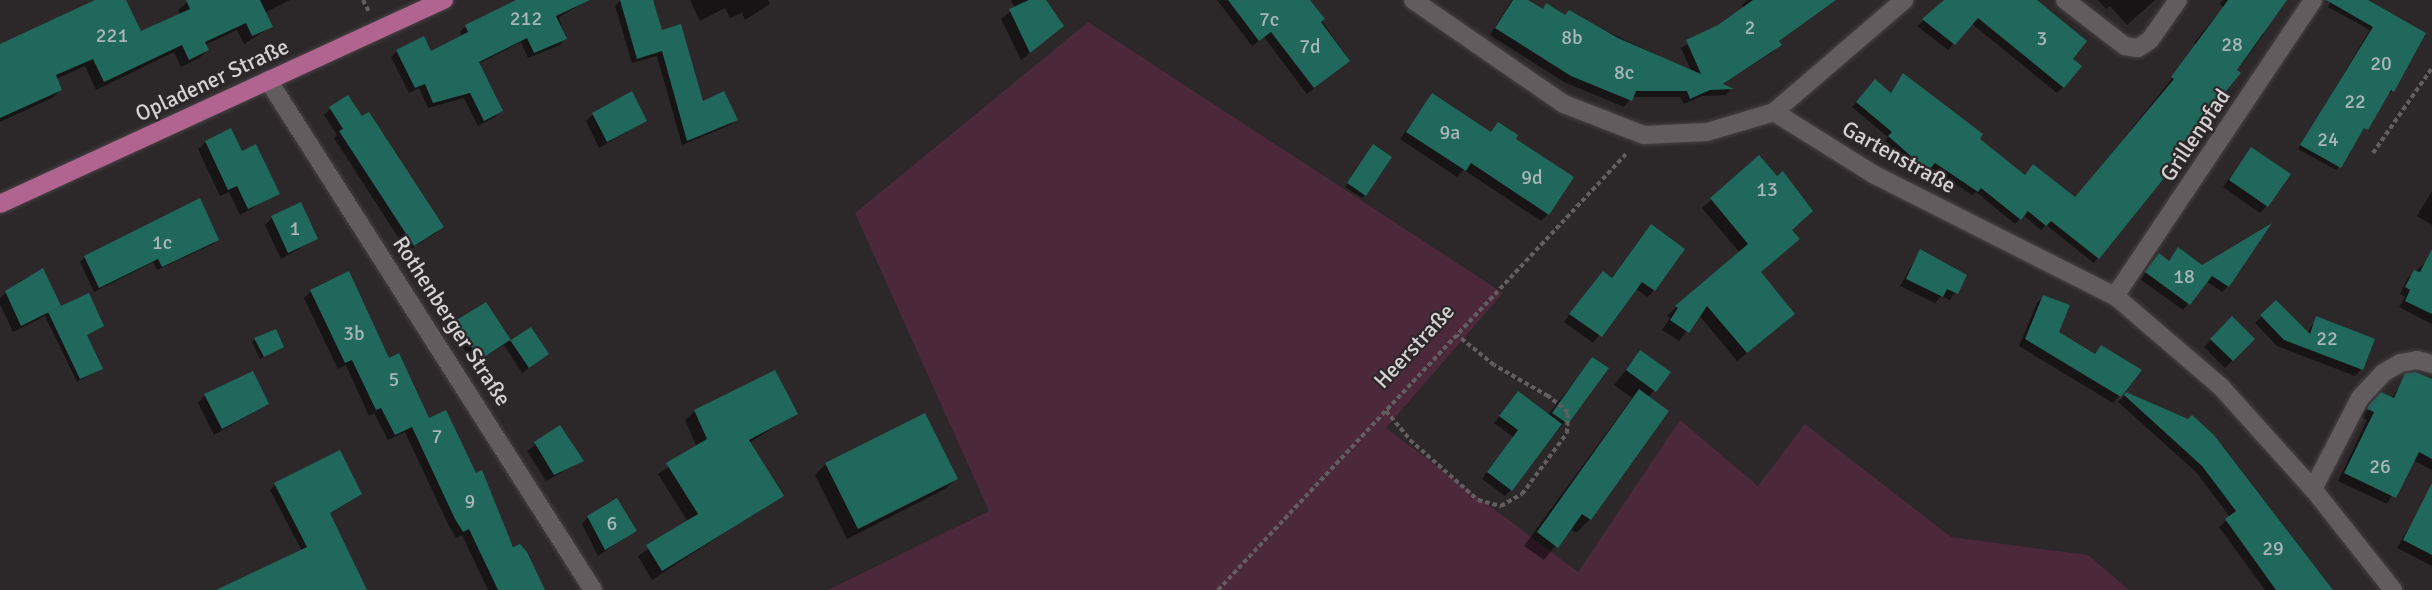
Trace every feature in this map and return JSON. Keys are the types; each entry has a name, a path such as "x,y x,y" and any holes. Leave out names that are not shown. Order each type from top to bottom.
{"main road":[{"name":"Opladener Straße","path":"0,204 444,0"}],"street":[{"path":"1413,0 1564,104 1644,135 1707,132 1774,112 1904,0"},
{"path":"2065,0 2125,46 2138,48 2150,40 2178,0"},
{"name":"Grillenpfad","path":"2115,296 2313,0"},
{"name":"Rothenberger Straße","path":"268,80 593,590"},
{"name":"Gartenstraße","path":"1774,112 1875,175 2115,296 2221,387 2313,489 2393,590"},
{"path":"2313,489 2360,398 2384,373 2400,363 2417,360 2432,364"}],"path":[{"path":"2373,153 2432,68"},
{"name":"Heerstraße","path":"1218,590 1644,135"},
{"path":"1386,411 1410,440 1478,500 1501,506 1522,494 1567,433 1568,412 1548,396 1494,365 1457,334"}],"shaded area":[{"path":"1088,22 1503,293 1386,428 1578,572 1680,420 1758,486 1805,424 1951,537 2088,555 2129,590 828,590 989,511 855,213"}],"building":[{"path":"95,0 126,0 141,31 190,9 186,0 260,0 273,27 252,36 246,23 205,42 209,50 189,60 182,45 104,82 93,59 56,75 62,90 0,118 0,44"},
{"path":"516,0 590,0 556,16 567,39 534,53 527,38 479,62 503,111 484,121 470,93 433,103 425,84 415,88 396,50 424,36 431,51 468,32 465,25"},
{"path":"620,0 653,0 662,30 681,24 703,101 724,91 738,120 687,141 662,51 637,59"},
{"path":"1029,0 1046,0 1064,26 1030,53 1009,9"},
{"path":"1228,0 1310,0 1325,19 1321,22 1350,61 1314,88 1271,32 1259,41"},
{"path":"1513,0 1528,0 1543,9 1546,3 1565,15 1569,10 1618,38 1701,74 1686,40 1718,25 1753,0 1836,0 1779,41 1782,45 1723,84 1734,89 1710,90 1690,99 1687,91 1636,91 1632,101 1571,76 1495,28"},
{"path":"1944,0 2037,0 2087,41 2073,59 2082,66 2064,88 1978,18 1955,45 1922,19"},
{"path":"2228,0 2287,0 2237,70 2241,73 2181,145 2184,147 2165,169 2169,172 2099,259 2051,221 2046,226 2028,211 2021,220 1981,188 1978,192 1935,163 1928,171 1888,136 1892,132 1856,102 1875,79 1891,93 1903,73 1983,134 1980,139 2025,175 2033,164 2075,197 2174,79 2171,77"},
{"path":"2326,0 2368,0 2426,33 2394,92 2391,90 2368,130 2364,128 2341,168 2300,145 2373,27"},
{"path":"632,91 647,121 607,142 592,113"},
{"path":"1432,93 1491,132 1498,122 1518,135 1516,139 1574,177 1549,215 1471,163 1466,171 1406,132"},
{"path":"348,95 362,116 369,112 444,227 414,246 339,131 343,129 329,107"},
{"path":"231,128 242,151 256,144 280,194 248,209 237,186 228,190 205,141"},
{"path":"1373,144 1392,157 1366,196 1347,183"},
{"path":"2251,147 2291,174 2268,207 2229,180"},
{"path":"1759,155 1777,176 1783,171 1813,211 1792,230 1800,239 1761,272 1795,314 1747,353 1707,306 1689,333 1670,320 1678,308 1675,306 1748,244 1710,198"},
{"path":"200,198 219,240 162,267 158,259 99,288 84,256"},
{"path":"301,202 318,239 288,253 271,216"},
{"path":"2272,223 2229,287 2212,276 2190,305 2145,272 2159,253 2169,261 2178,247 2202,265"},
{"path":"1651,224 1685,249 1655,291 1642,282 1602,337 1569,314 1603,271 1612,278"},
{"path":"1920,249 1967,275 1958,294 1947,289 1943,297 1906,279"},
{"path":"2432,249 2432,314 2405,301 2410,290 2405,287 2414,270 2420,272"},
{"path":"43,268 61,306 21,326 5,291"},
{"path":"349,271 389,358 399,353 429,418 446,410 476,473 482,470 513,547 520,544 527,552 545,590 498,590 469,529 463,532 455,519 412,427 395,435 381,408 376,410 352,360 345,363 310,290"},
{"path":"89,293 104,326 87,335 103,369 80,379 48,312"},
{"path":"2043,295 2070,305 2059,332 2095,354 2101,345 2142,370 2121,397 2025,339"},
{"path":"2276,300 2310,334 2316,316 2375,339 2363,370 2284,340 2260,315"},
{"path":"486,302 511,340 531,327 549,354 529,368 510,340 480,360 455,321"},
{"path":"2232,316 2255,339 2233,361 2210,339"},
{"path":"276,329 284,347 264,357 254,338"},
{"path":"1640,350 1671,372 1656,392 1626,370"},
{"path":"1592,357 1609,368 1568,424 1552,413"},
{"path":"775,370 798,414 749,440 784,496 662,571 646,545 698,514 666,463 707,439 694,410"},
{"path":"253,371 269,404 222,429 204,394"},
{"path":"2416,372 2432,379 2432,459 2419,452 2396,498 2344,473 2374,412 2367,409 2369,405 2381,392 2394,398 2405,373"},
{"path":"1639,389 1669,411 1591,520 1582,514 1558,548 1537,532"},
{"path":"1518,391 1562,424 1512,491 1487,472 1518,430 1499,416"},
{"path":"2126,392 2188,419 2192,415 2214,435 2333,590 2276,590 2225,519 2236,511 2202,466 2124,395"},
{"path":"925,413 958,479 858,529 825,463"},
{"path":"560,425 584,461 554,475 534,442"},
{"path":"340,450 362,494 330,513 367,590 216,590 307,547 274,483"},
{"path":"2432,483 2432,555 2403,540"},
{"path":"617,498 637,531 605,550 587,516"}]}
